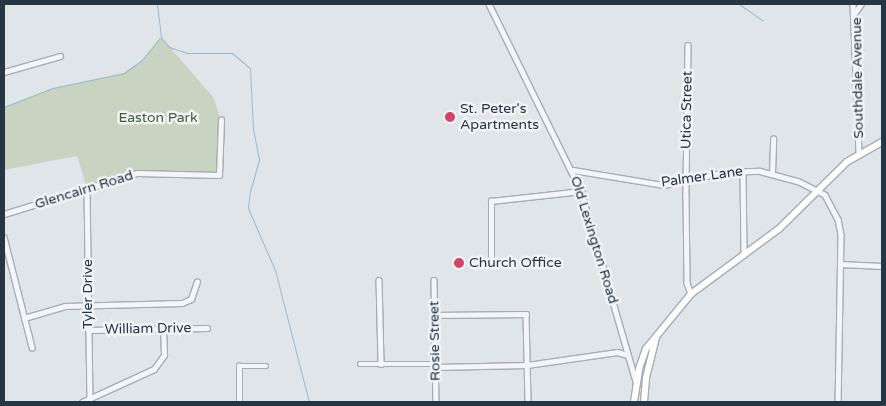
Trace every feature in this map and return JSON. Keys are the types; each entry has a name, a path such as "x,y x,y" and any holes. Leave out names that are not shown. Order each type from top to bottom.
{"main road":[{"path":"644,402 636,381 643,356 691,294 779,229 818,189 859,153 882,142"},
{"path":"644,402 646,378 656,338"},
{"name":"Old Lexington Road","path":"634,402 636,381"}],"street":[{"name":"Old Lexington Road","path":"489,4 573,170 581,191 636,381"},
{"path":"853,4 854,14"},
{"name":"Southdale Avenue","path":"859,153 854,14 861,4"},
{"name":"Utica Street","path":"688,45 687,283 691,294"},
{"path":"4,72 60,56"},
{"name":"Glencairn Road","path":"4,214 137,173 219,175 221,120"},
{"path":"772,173 773,139"},
{"name":"Palmer Lane","path":"573,170 657,184 743,171 772,173 818,189"},
{"path":"743,171 744,255"},
{"name":"Tyler Drive","path":"87,188 90,399"},
{"path":"818,189 832,204 838,219 840,264 838,402"},
{"path":"491,256 491,201 581,191"},
{"path":"4,236 32,348"},
{"path":"840,264 882,266"},
{"path":"379,280 381,364"},
{"name":"Rosie Street","path":"434,280 436,402"},
{"path":"24,318 65,306 182,303 191,299 197,282"},
{"path":"434,315 526,314 528,402"},
{"name":"William Drive","path":"88,330 207,328"},
{"path":"82,402 160,363 163,329"},
{"path":"617,352 624,340"},
{"path":"360,364 527,365 617,352 628,355"},
{"path":"239,402 239,366 266,366"}],"green space":[{"name":"Easton Park","path":"161,37 213,97 221,120 219,175 137,173 87,188 77,156 4,170 4,107 53,88 124,73 142,60"}],"waterway":[{"path":"157,4 161,37 169,47 188,53 232,53 250,68 253,129 259,160 250,191 248,208 275,270 309,402"},
{"path":"739,4 763,21"},
{"path":"4,107 53,88 124,73 142,60 160,38"}],"place":[{"name":"St. Peter's Apartments","path":"450,117"},
{"name":"Church Office","path":"459,263"}]}
